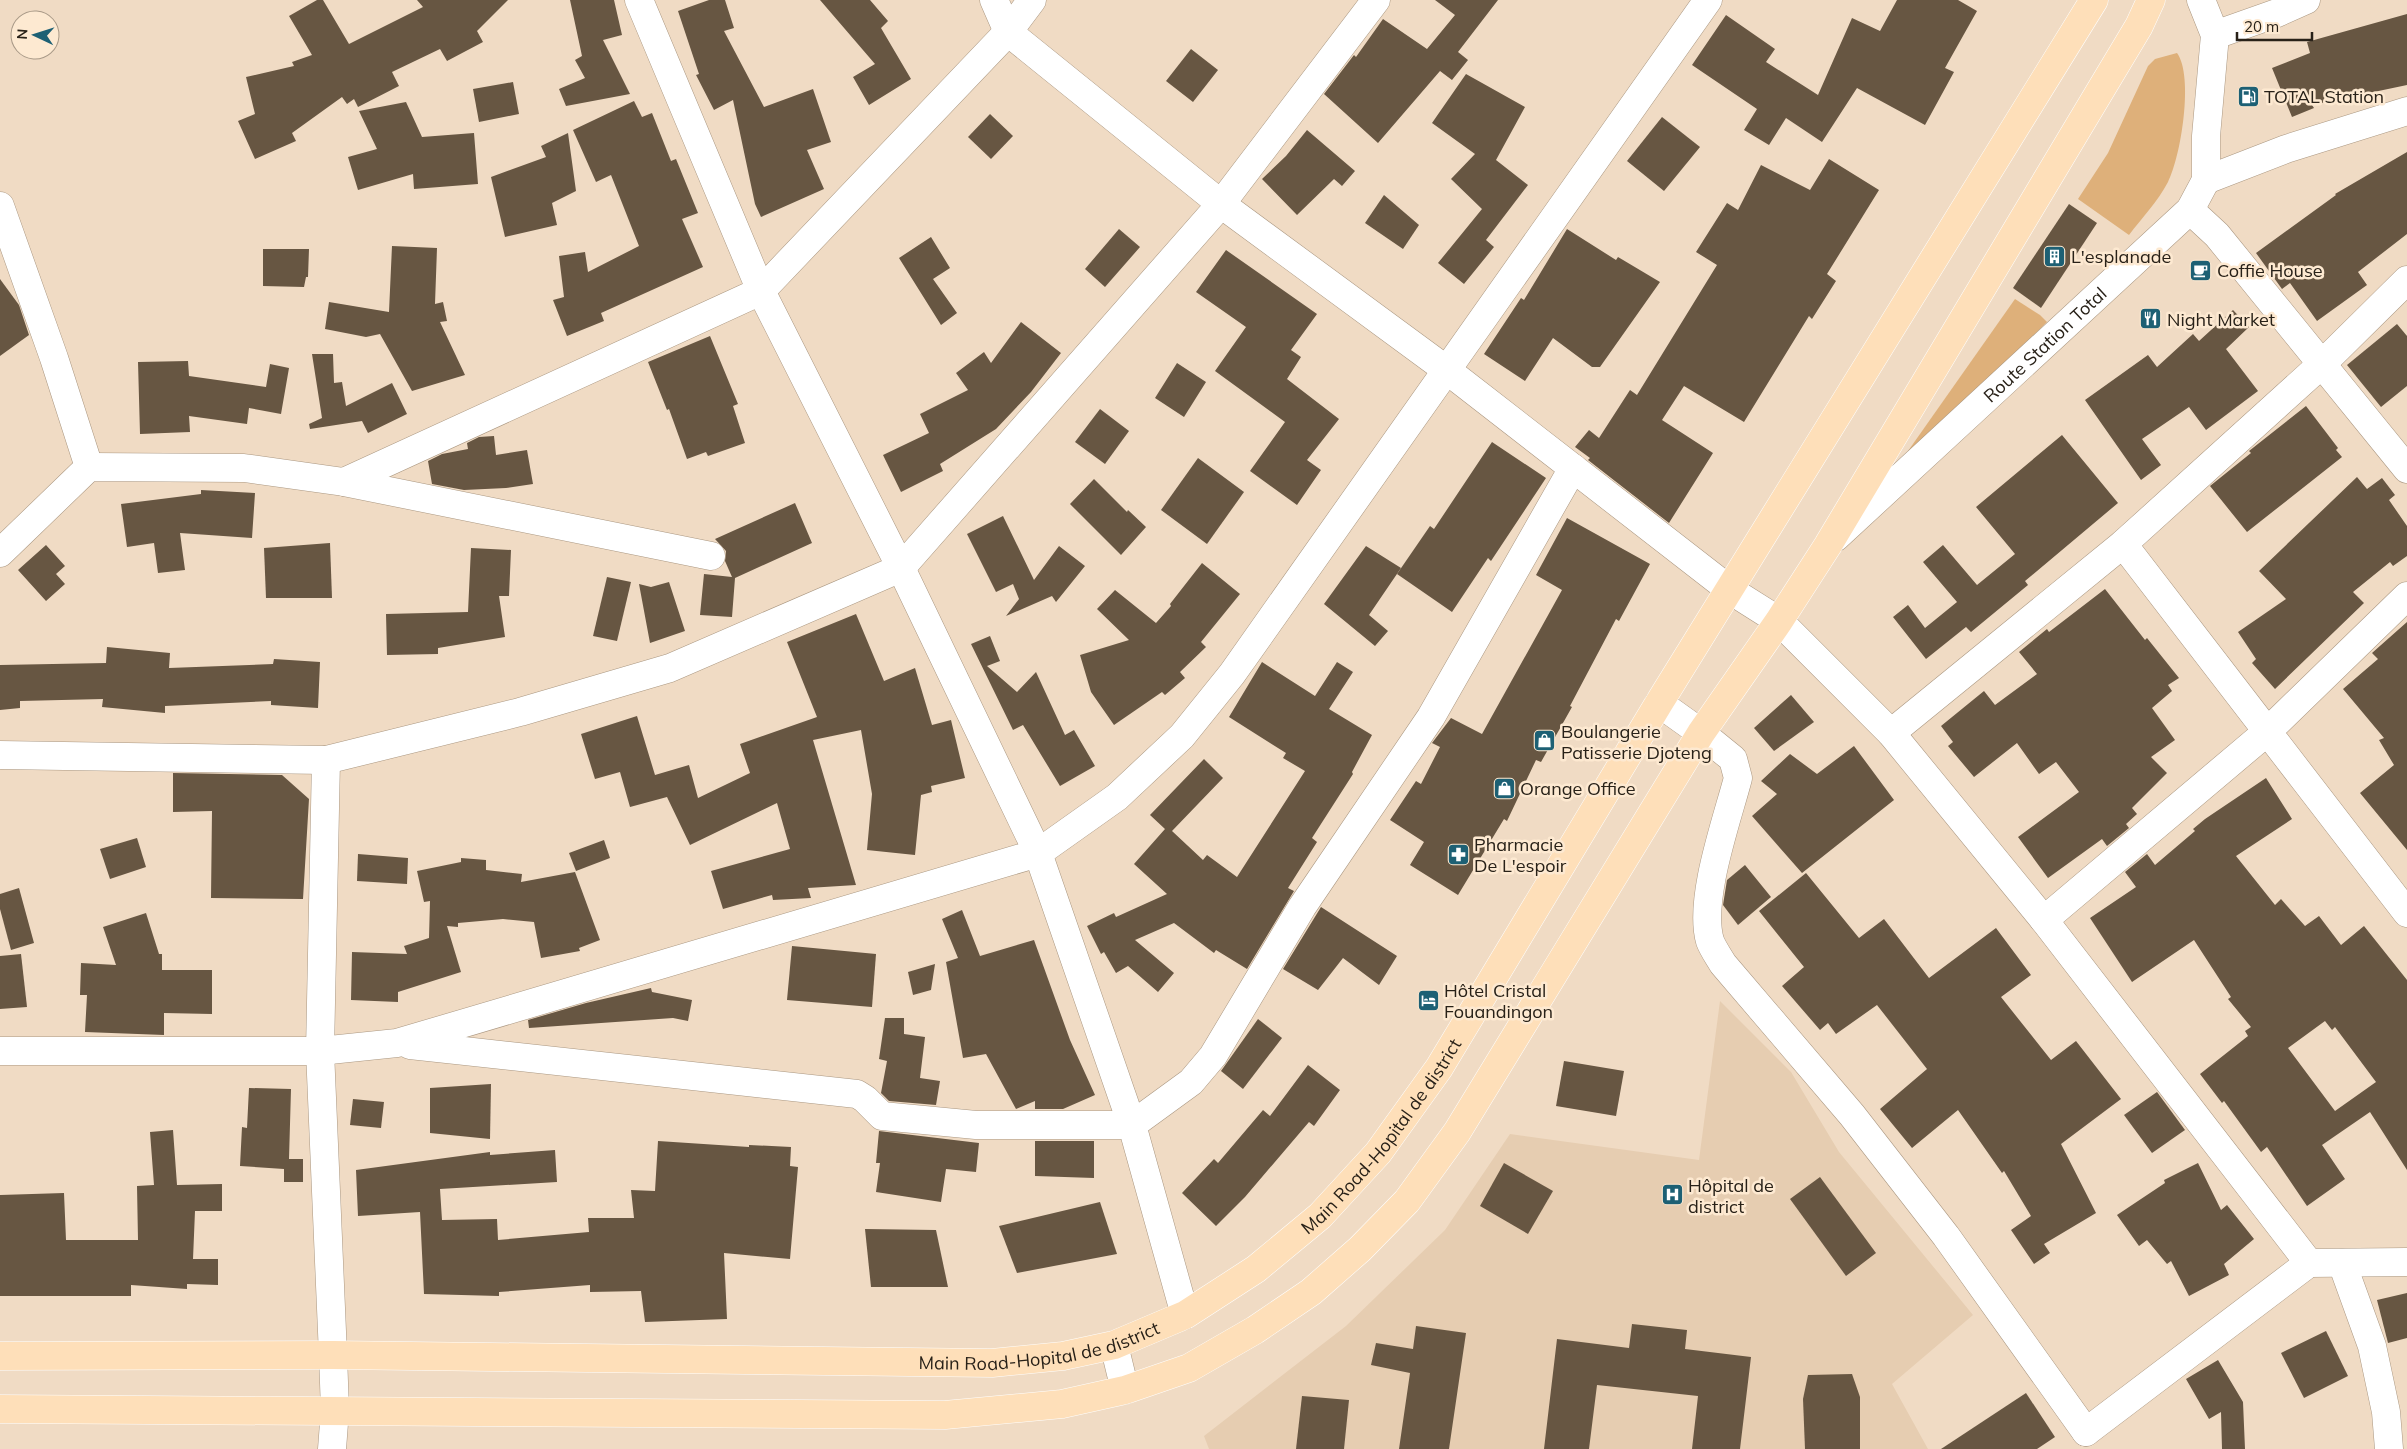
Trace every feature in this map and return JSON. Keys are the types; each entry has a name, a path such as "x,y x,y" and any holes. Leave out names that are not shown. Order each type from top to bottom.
{"main road":[{"name":"Main Road-Hopital de district","path":"0,1356 333,1355 992,1363 1064,1356 1114,1345 1186,1315 1264,1264 1320,1216 1378,1153 1439,1068 1659,704 2094,0"},
{"path":"0,1409 945,1415 1062,1404 1125,1390 1189,1368 1256,1330 1311,1292 1360,1249 1407,1201 1462,1123 1701,733 1779,621 1828,545 2134,34 2151,0"}],"street":[{"path":"639,0 761,291 901,568 1038,853 1132,1125 1186,1315"},
{"path":"994,0 1008,32 1221,204 1448,370 1730,590 1779,621 1891,733 2044,920 2309,1263"},
{"path":"344,482 761,291 1008,32 1032,0"},
{"path":"0,755 326,760 520,712 670,668 901,568 1221,204 1376,0"},
{"path":"0,1051 320,1051 397,1043 1038,853 1117,797 1182,736 1232,674 1708,0"},
{"name":"Route Station Total","path":"1828,545 2190,210 2206,180 2206,136 2215,35 2201,0"},
{"path":"2215,35 2276,7 2306,0"},
{"path":"2206,180 2286,149 2407,111"},
{"path":"0,206 54,358 89,467"},
{"path":"2190,210 2217,235 2323,363 2407,469"},
{"path":"1891,733 2123,544 2323,363 2407,280"},
{"path":"0,553 89,467 244,468 344,482 711,556"},
{"path":"397,1043 857,1094 882,1116 976,1125 1132,1125 1191,1082 1213,1056 1302,907 1431,718 1573,468"},
{"path":"2123,544 2407,913"},
{"path":"2044,920 2268,731 2407,596"},
{"path":"1659,704 1701,733 1733,759 1738,778 1711,885 1708,912 1710,941 1723,964 1852,1115 1946,1236 2083,1441 2309,1263 2407,1262"},
{"path":"326,760 320,1051 335,1410 332,1449"},
{"path":"2342,1262 2372,1346 2386,1412 2390,1449"},
{"path":"1114,1345 1125,1390"}],"shaded area":[{"path":"2177,53 2182,64 2185,79 2185,97 2184,117 2177,155 2173,170 2164,189 2129,235 2078,199 2108,153 2148,66 2155,59"},
{"path":"2015,299 2040,315 2047,322 1912,454 1908,451"},
{"name":"Hôpital de district","path":"1720,1001 1791,1072 1839,1152 1973,1315 1892,1384 1928,1449 1209,1449 1204,1436 1346,1326 1445,1230 1510,1134 1699,1160"}],"building":[{"path":"317,0 323,0 349,44 423,7 417,0 508,0 477,31 483,42 447,61 440,49 392,72 399,86 358,107 354,99 347,104 342,97 292,133 296,141 255,159 238,121 255,114 246,77 294,66 292,62 312,55 289,16"},
{"path":"570,0 614,0 622,35 603,40 630,94 566,106 559,89 585,78 575,60 582,56"},
{"path":"709,0 725,0 734,28 724,31 764,107 813,89 831,142 807,150 824,189 761,217 755,204 733,100 714,110 696,75 699,74 678,11"},
{"path":"820,0 870,0 888,21 881,28 911,79 869,105 853,77 875,64"},
{"path":"1435,0 1498,0 1458,52 1468,60 1452,80 1440,71 1378,143 1324,94 1354,55 1356,57 1383,19 1427,49 1455,15"},
{"path":"1897,0 1958,0 1977,11 1945,68 1954,72 1925,125 1857,88 1822,142 1786,118 1769,145 1744,130 1757,109 1692,65 1726,15 1775,49 1766,62 1818,95 1852,18 1880,31"},
{"path":"2407,14 2407,85 2312,105 2314,108 2292,117 2272,68 2310,53 2307,42"},
{"path":"1191,49 1218,70 1193,102 1166,81"},
{"path":"1466,74 1525,107 1496,160 1528,185 1486,240 1494,247 1464,284 1438,263 1482,209 1451,179 1475,154 1432,123"},
{"path":"513,82 519,114 479,122 473,89"},
{"path":"634,101 642,117 652,113 671,161 676,159 698,213 682,219 703,267 601,313 604,321 567,336 553,300 564,297 559,256 585,252 588,272 639,246 611,175 596,182 573,130"},
{"path":"406,102 422,137 474,133 478,184 414,189 413,174 358,190 348,157 377,149 359,111"},
{"path":"990,114 1013,136 991,159 968,137"},
{"path":"1662,117 1700,147 1664,191 1627,161"},
{"path":"1307,130 1355,171 1342,186 1334,179 1297,215 1262,179 1286,156"},
{"path":"568,133 576,191 552,203 557,225 505,237 491,177 546,157 541,146"},
{"path":"2407,152 2407,234 2358,272 2367,285 2317,321 2290,283 2282,289 2256,253 2335,194"},
{"path":"1829,159 1879,190 1827,274 1836,281 1812,319 1809,316 1744,422 1684,386 1662,420 1713,453 1669,523 1588,460 1590,458 1575,447 1589,430 1599,438 1630,390 1637,395 1717,265 1696,252 1727,203 1738,210 1761,165 1810,190"},
{"path":"1384,195 1419,225 1403,249 1365,223"},
{"name":"L'esplanade","path":"2069,204 2097,223 2041,308 2013,288"},
{"path":"1119,229 1140,247 1105,287 1085,269"},
{"path":"1567,229 1616,260 1618,257 1660,282 1600,367 1592,367 1553,338 1525,381 1484,354 1521,298 1524,300"},
{"path":"931,237 950,268 933,279 957,313 941,325 899,258"},
{"path":"392,246 437,248 435,304 443,302 447,321 440,322 465,375 412,391 380,334 366,337 325,329 329,302 389,312"},
{"path":"263,249 309,249 308,277 306,277 304,287 263,286"},
{"path":"1226,250 1317,314 1291,350 1301,357 1287,379 1339,419 1307,460 1321,470 1297,505 1250,471 1285,422 1215,371 1246,327 1196,292"},
{"path":"0,279 19,305 29,335 0,356"},
{"path":"2233,310 2249,327 2226,349 2258,391 2206,430 2189,407 2142,439 2161,465 2141,480 2085,400 2148,355 2157,367 2193,334 2199,341"},
{"path":"1021,322 1061,353 1031,392 996,429 940,464 943,471 901,492 883,455 929,433 920,414 968,390 956,373 984,352 991,363"},
{"path":"2397,324 2407,336 2407,386 2381,407 2347,365"},
{"path":"710,336 738,404 733,406 745,443 708,456 706,452 687,459 669,409 667,410 648,362"},
{"path":"312,354 333,354 334,383 342,382 346,406 392,383 407,414 368,433 362,421 310,429 309,424 322,418"},
{"path":"188,361 189,376 266,387 270,364 289,368 281,414 249,408 247,424 189,416 190,432 140,434 138,362"},
{"path":"1177,363 1206,382 1184,417 1155,398"},
{"path":"2306,406 2338,448 2336,450 2342,457 2247,532 2210,486 2251,453 2249,451"},
{"path":"1100,409 1129,431 1105,464 1075,442"},
{"path":"2062,435 2118,503 2025,581 2028,585 1971,632 1966,627 1926,659 1893,617 1908,605 1925,628 1957,602 1923,562 1943,545 1977,585 2015,554 1976,507"},
{"path":"494,436 496,455 527,450 533,484 506,488 464,490 432,484 428,461 442,454 468,449 467,443 479,437"},
{"path":"1492,442 1546,478 1491,561 1488,558 1452,612 1397,574 1430,526 1434,529"},
{"path":"1198,458 1244,492 1207,544 1161,510"},
{"path":"2357,477 2367,489 2382,478 2395,495 2389,500 2407,526 2407,556 2393,566 2390,562 2353,592 2364,603 2275,689 2252,663 2256,659 2238,632 2286,599 2259,571"},
{"path":"1094,479 1127,512 1128,510 1146,527 1121,555 1070,504"},
{"path":"201,490 255,493 252,538 180,533 185,570 158,573 154,543 127,547 121,504 201,494"},
{"path":"795,503 812,543 735,578 732,617 700,615 704,574 732,577 725,561 726,551 715,539"},
{"path":"1003,516 1034,580 1059,546 1085,566 1056,602 1052,596 1006,616 1019,599 1013,584 996,592 967,534"},
{"path":"1567,518 1650,564 1619,621 1616,619 1570,706 1572,707 1541,762 1536,760 1507,821 1504,819 1458,895 1410,865 1424,842 1390,820 1416,781 1421,784 1440,747 1432,743 1451,718 1482,734 1562,590 1536,575"},
{"path":"330,543 332,598 266,598 264,548"},
{"path":"46,545 65,566 56,574 65,584 46,601 18,570"},
{"path":"1366,546 1401,568 1369,615 1388,631 1375,646 1324,604"},
{"path":"471,548 511,550 509,596 499,596 505,637 438,648 438,654 387,655 386,614 468,612"},
{"path":"1202,563 1240,594 1201,642 1206,647 1180,672 1185,678 1165,695 1162,692 1114,725 1091,692 1080,655 1129,640 1097,609 1115,590 1156,623 1171,606 1170,604"},
{"path":"607,577 631,582 617,641 593,636"},
{"path":"669,582 685,631 650,643 639,584 651,587"},
{"path":"2105,589 2145,640 2147,638 2179,678 2168,685 2172,691 2152,708 2175,740 2151,757 2167,773 2132,808 2137,814 2126,824 2129,828 2107,846 2102,839 2048,878 2018,837 2079,792 2056,762 2039,774 2017,743 1974,777 1948,746 1953,742 1941,726 1984,691 1995,705 2037,674 2019,652 2047,629 2049,632"},
{"path":"856,614 884,681 915,668 932,725 951,720 965,778 931,786 932,792 921,795 915,855 867,850 872,794 861,730 813,740 856,885 808,888 811,898 773,900 772,895 723,909 711,871 790,849 777,803 690,845 667,797 630,807 620,772 595,779 581,734 637,716 655,775 689,765 698,798 750,773 740,744 817,717 787,642"},
{"path":"2407,622 2407,850 2360,793 2394,765 2379,740 2384,738 2343,689 2378,659 2372,653"},
{"path":"990,636 1000,661 987,666 1017,692 1036,672 1065,735 1074,730 1095,766 1060,786 1023,725 1013,730 971,644"},
{"path":"107,647 170,653 169,668 273,664 274,659 320,662 318,708 271,705 271,701 165,706 165,713 102,707 103,699 20,701 20,708 0,710 0,665 106,663"},
{"path":"1262,662 1315,696 1337,662 1353,672 1329,709 1372,735 1352,772 1353,774 1312,838 1317,842 1288,888 1294,891 1247,969 1216,950 1214,953 1174,923 1135,940 1174,973 1158,992 1128,966 1116,973 1104,952 1101,954 1087,926 1114,913 1116,917 1167,894 1134,864 1165,829 1150,815 1204,759 1223,778 1172,831 1203,860 1207,855 1237,877 1305,771 1283,758 1286,753 1229,717"},
{"path":"1791,695 1814,722 1774,751 1754,728"},
{"path":"1854,746 1894,800 1802,873 1752,816 1777,794 1761,781 1790,754 1817,774"},
{"path":"173,773 282,775 309,799 303,899 211,898 212,811 173,812"},
{"path":"2266,778 2292,819 2236,856 2275,905 2281,899 2305,926 2319,916 2341,945 2364,926 2407,980 2407,1170 2370,1112 2322,1145 2345,1179 2307,1206 2267,1147 2261,1152 2224,1101 2222,1103 2200,1074 2248,1036 2245,1031 2251,1027 2228,999 2231,997 2194,940 2132,982 2090,918 2136,887 2125,872 2147,854 2155,865 2195,831 2193,829","holes":["2325,1021 2332,1030 2335,1027 2376,1082 2335,1111 2288,1048"]},
{"path":"137,838 146,867 110,879 100,849"},
{"path":"604,840 610,858 576,871 569,853"},
{"path":"358,854 408,858 407,884 357,881"},
{"path":"461,858 486,860 486,870 522,874 521,882 575,872 600,940 579,948 580,951 541,958 534,922 503,919 458,923 458,927 447,926 461,972 398,992 398,1002 351,1000 352,952 407,954 404,946 429,938 430,901 424,902 417,871 461,862"},
{"path":"1745,865 1771,897 1738,925 1723,905 1727,880"},
{"path":"1806,873 1859,938 1884,919 1929,978 1996,928 2031,975 2001,997 2051,1060 2076,1041 2121,1099 2061,1144 2096,1213 2044,1244 2050,1253 2034,1264 2011,1230 2031,1216 2004,1171 2002,1173 1958,1110 1912,1148 1880,1109 1927,1069 1877,1005 1836,1034 1828,1023 1820,1030 1782,986 1804,967 1759,911"},
{"path":"19,888 34,943 11,950 0,909 0,894"},
{"path":"1321,907 1397,956 1379,985 1343,958 1318,990 1283,969"},
{"path":"962,910 980,956 1034,940 1070,1040 1095,1095 1063,1109 1035,1109 1035,1101 1016,1109 986,1054 963,1058 946,962 958,958 942,919"},
{"path":"146,913 159,954 162,954 162,970 212,970 212,1014 164,1013 164,1035 85,1032 87,995 80,995 81,963 116,965 103,927"},
{"path":"792,946 876,954 872,1007 787,1000"},
{"path":"21,954 27,1007 0,1009 0,956"},
{"path":"935,964 931,990 913,995 908,972"},
{"path":"651,988 652,992 692,1000 688,1021 673,1018 529,1028 528,1020 586,1003"},
{"path":"885,1018 904,1018 904,1034 925,1037 920,1078 940,1081 936,1105 889,1101 881,1093 887,1061 879,1059"},
{"path":"1258,1019 1282,1038 1243,1089 1221,1071"},
{"path":"1564,1061 1624,1071 1616,1116 1556,1106"},
{"path":"1308,1065 1340,1090 1314,1126 1309,1122 1245,1197 1216,1226 1182,1193 1214,1159 1218,1163 1263,1110 1270,1116"},
{"path":"491,1084 490,1139 430,1133 430,1088"},
{"path":"249,1088 291,1089 289,1159 303,1159 303,1182 284,1182 284,1169 240,1166 242,1127 247,1128"},
{"path":"2157,1092 2185,1130 2152,1153 2124,1115"},
{"path":"353,1099 384,1102 381,1128 350,1125"},
{"path":"173,1130 177,1185 222,1184 222,1211 195,1211 193,1259 218,1259 218,1285 187,1284 187,1289 131,1285 131,1296 0,1296 0,1195 64,1193 66,1240 138,1240 137,1186 154,1185 150,1132"},
{"path":"879,1131 979,1143 976,1172 946,1169 941,1202 876,1192 880,1163 876,1163"},
{"path":"658,1141 749,1147 749,1145 791,1147 790,1166 798,1167 790,1259 724,1253 727,1319 645,1322 641,1291 590,1292 590,1285 499,1292 499,1296 424,1294 420,1212 358,1216 356,1170 490,1152 490,1155 555,1150 557,1182 440,1189 442,1220 497,1219 498,1240 589,1232 588,1218 634,1218 631,1190 655,1191"},
{"path":"1035,1141 1094,1141 1094,1178 1035,1176"},
{"path":"1504,1163 1553,1191 1528,1234 1480,1206"},
{"path":"2198,1163 2221,1210 2227,1205 2254,1239 2224,1264 2229,1275 2189,1296 2171,1261 2167,1264 2147,1240 2139,1246 2117,1215 2165,1183 2164,1180"},
{"path":"1820,1177 1876,1253 1846,1276 1790,1199"},
{"path":"1100,1202 1117,1254 1017,1273 999,1226"},
{"path":"865,1229 936,1230 948,1287 871,1287"},
{"path":"2407,1293 2407,1338 2388,1343 2377,1300"},
{"path":"1632,1324 1687,1330 1685,1349 1751,1357 1740,1449 1692,1449 1698,1396 1597,1385 1589,1449 1544,1449 1557,1339 1629,1348"},
{"path":"1416,1326 1466,1333 1449,1449 1399,1449 1410,1373 1371,1365 1376,1343 1413,1349"},
{"path":"2326,1331 2348,1376 2304,1398 2281,1353"},
{"path":"2218,1360 2243,1402 2245,1449 2222,1449 2221,1412 2209,1419 2186,1379"},
{"path":"1852,1374 1860,1397 1860,1449 1805,1449 1803,1399 1808,1375"},
{"path":"2026,1393 2055,1437 2037,1449 1941,1449"},
{"path":"1302,1396 1349,1400 1344,1449 1296,1449"}],"place":[{"name":"TOTAL Station","path":"2248,96"},
{"name":"L'esplanade","path":"2055,256"},
{"name":"Coffie House","path":"2201,270"},
{"name":"Night Market","path":"2151,319"},
{"name":"Boulangerie Patisserie Djoteng","path":"1545,741"},
{"name":"Orange Office","path":"1504,788"},
{"name":"Pharmacie De L'espoir","path":"1458,854"},
{"name":"Hôtel Cristal Fouandingon","path":"1428,1000"},
{"name":"Hôpital de district","path":"1672,1195"}]}
